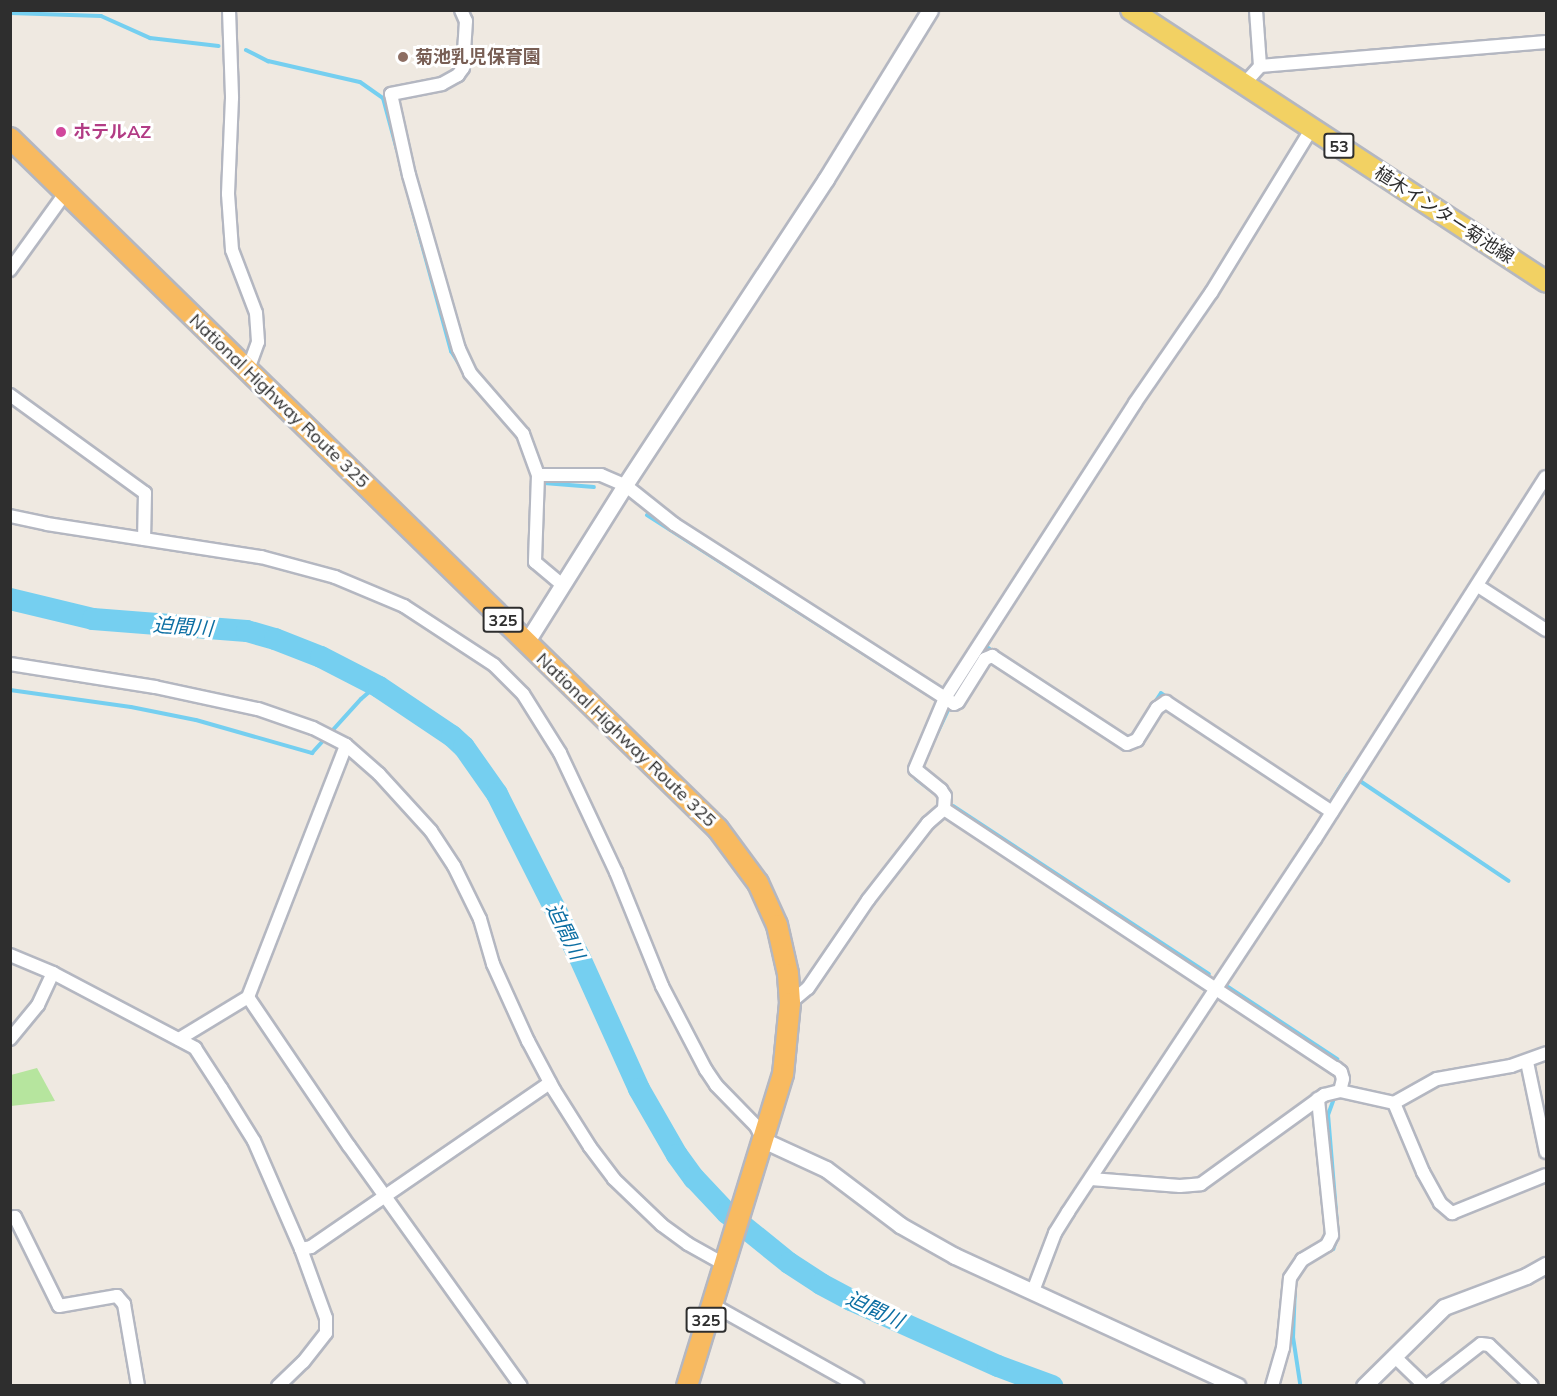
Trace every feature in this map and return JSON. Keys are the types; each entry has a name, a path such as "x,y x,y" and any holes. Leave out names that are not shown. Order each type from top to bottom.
{"highway":[{"name":"National Highway Route 325","path":"10,138 733,846 758,883 777,925 788,974 790,1003 783,1074 687,1386"}],"main road":[{"name":"植木インター菊池線","path":"1131,10 1546,282"}],"street":[{"path":"229,10 232,98 228,194 232,250 256,313 258,342 248,370"},
{"path":"474,10 464,16 463,68 458,75 442,84 391,94 409,175 462,360 470,373 519,428 531,453 538,476 535,562 562,585"},
{"path":"526,643 625,485 826,179 930,10"},
{"path":"1256,10 1260,66"},
{"path":"1244,84 1260,66 1546,42"},
{"path":"790,1003 808,988 868,900 928,823 944,809 945,796 941,790 915,769 945,698 1135,403 1211,293 1312,128"},
{"path":"10,270 66,192"},
{"path":"10,395 145,493 144,539"},
{"path":"538,476 601,475 625,485 674,524 954,704 958,702 986,659 992,656 1127,744 1137,740 1158,708 1166,702 1332,813"},
{"path":"1033,1291 1055,1233 1215,987 1332,813 1546,477"},
{"path":"10,516 47,524 261,557 335,577 404,606 432,622 507,677 532,708 560,753 616,872 658,977 682,1028 711,1079 756,1126 763,1140 826,1169 900,1225 930,1242 1238,1386"},
{"path":"1478,586 1546,630"},
{"path":"10,664 155,687 249,707 313,728 346,745 379,774 431,831 454,866 480,919 493,964 550,1083 590,1147 614,1179 662,1226 725,1259"},
{"path":"179,1039 248,997 346,745"},
{"path":"944,809 1336,1068 1341,1072 1343,1079 1340,1092"},
{"path":"10,955 53,973 195,1048 254,1141 301,1249 326,1318 326,1333 281,1385"},
{"path":"10,1039 39,1005 53,973"},
{"path":"248,997 385,1196 521,1386"},
{"path":"1091,1179 1180,1186 1201,1184 1318,1099 1340,1092 1394,1103 1437,1078 1527,1062 1546,1053"},
{"path":"1527,1062 1546,1152"},
{"path":"301,1249 311,1247 550,1083"},
{"path":"1272,1386 1283,1348 1290,1278 1302,1260 1327,1245 1332,1235 1318,1099"},
{"path":"1394,1103 1424,1172 1446,1211 1456,1212 1463,1207 1546,1174"},
{"path":"10,1218 15,1217 59,1306 117,1296 124,1304 138,1386"},
{"path":"1364,1386 1444,1306 1526,1276 1546,1265"},
{"path":"711,1304 837,1381 858,1386"},
{"path":"1394,1356 1426,1386 1481,1344 1489,1345 1532,1386"}],"green space":[{"path":"37,1068 55,1101 11,1106 11,1075"}],"waterway":[{"path":"10,13 101,16 150,38 219,46"},
{"path":"246,50 268,61 360,82 383,98 397,150"},
{"path":"399,157 403,176"},
{"path":"410,201 451,351 466,375"},
{"path":"544,483 594,487"},
{"path":"647,515 927,694"},
{"name":"迫間川","path":"10,599 93,619 247,631 275,639 321,657 379,687 452,736 464,747 497,794 579,956 639,1089 677,1155 694,1178 727,1213 789,1263 821,1284 851,1300 998,1366 1052,1386"},
{"path":"981,656 987,647 994,652"},
{"path":"10,690 131,707 196,720 312,753 361,699 376,686"},
{"path":"1153,705 1161,693 1168,698"},
{"path":"931,746 949,708"},
{"path":"918,774 916,779 940,797"},
{"path":"1327,804 1330,803 1348,774"},
{"path":"1360,781 1509,881"},
{"path":"953,806 1209,974"},
{"path":"1228,987 1337,1059"},
{"path":"1326,1252 1333,1249 1338,1236 1328,1115 1333,1101"},
{"path":"1295,1286 1293,1337 1300,1383"}],"place":[{"name":"菊池乳児保育園","path":"403,57"},
{"name":"ホテルAZ","path":"61,132"}]}
